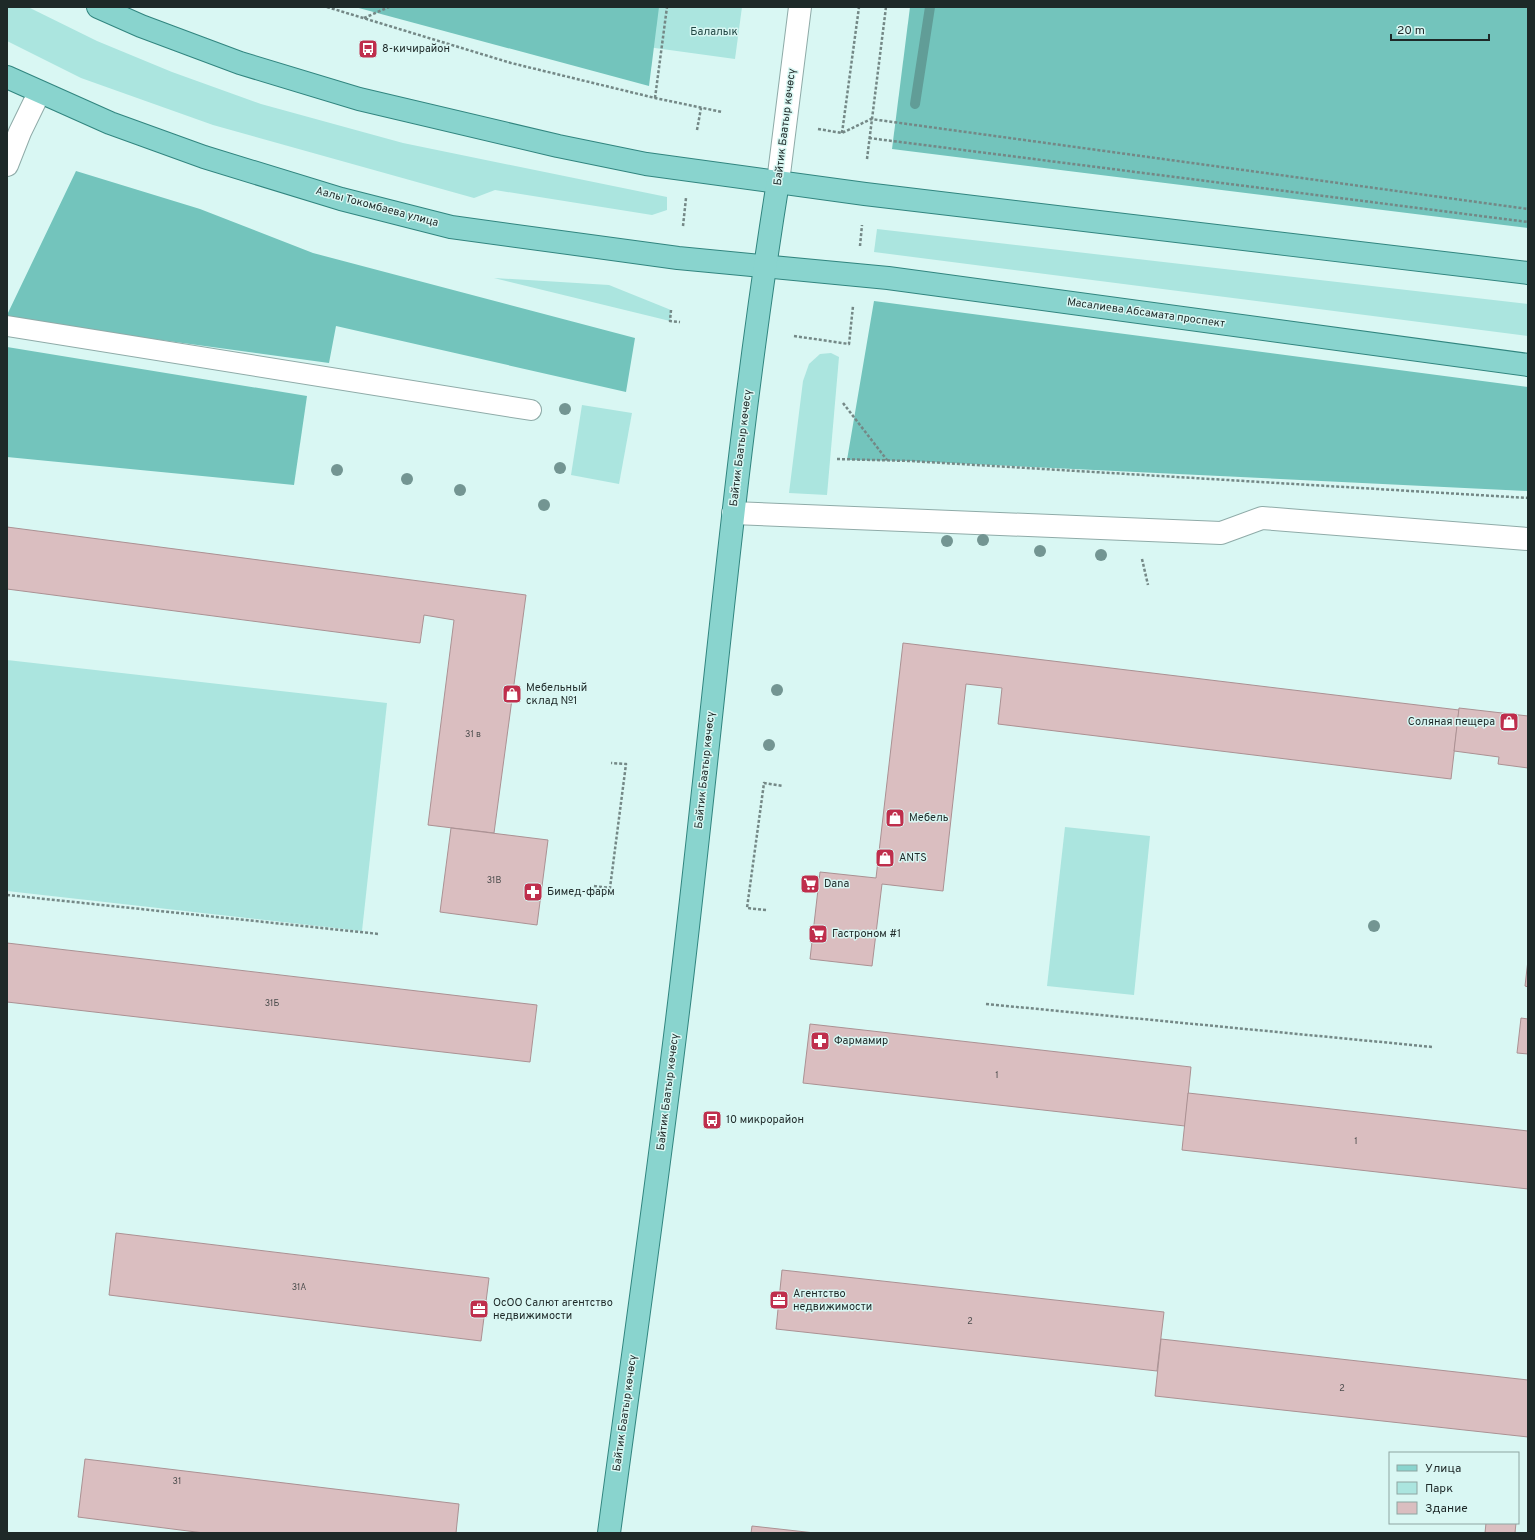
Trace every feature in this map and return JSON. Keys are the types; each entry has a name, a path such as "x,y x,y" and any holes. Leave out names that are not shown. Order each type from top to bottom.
{"main road":[{"path":"98,7 141,26 240,63 358,99 558,146 646,164 778,182 1528,274"},
{"name":"Аалы Токомбаева улица","path":"7,78 110,123 204,157 341,199 451,227 678,258 764,266"},
{"name":"Байтик Баатыр көчөсү","path":"609,1533 683,968 733,512 764,266 778,182"},
{"name":"Масалиева Абсамата проспект","path":"764,266 896,279 1528,365"}],"street":[{"name":"Байтик Баатыр көчөсү","path":"778,182 800,7"},
{"path":"7,164 20,132 39,93"},
{"path":"733,512 1221,533 1262,518 1528,539"}],"lane":[{"path":"7,326 531,410"}],"path":[{"path":"327,7 511,63 655,98 722,112"},
{"path":"364,18 389,7"},
{"path":"655,98 667,7"},
{"path":"842,133 859,7"},
{"path":"868,159 871,119 886,7"},
{"path":"697,130 701,108"},
{"path":"818,129 842,133 871,119 1528,209"},
{"path":"869,138 1528,222"},
{"path":"683,226 686,198"},
{"path":"859,250 862,225"},
{"path":"794,336 849,344 853,306"},
{"path":"671,310 670,321 680,322"},
{"path":"843,403 887,460"},
{"path":"837,459 887,460 1528,498"},
{"path":"1142,559 1148,585"},
{"path":"594,886 610,888 626,764 611,762"},
{"path":"766,910 747,908 764,782 783,786"},
{"path":"7,895 379,934"},
{"path":"986,1004 1434,1047"}],"green space":[{"path":"7,7 28,7 97,41 172,72 261,104 403,143 667,197 667,210 652,215 495,190 474,198 213,125 81,78 7,41"},
{"name":"Балалык","path":"556,7 742,7 735,59 553,34"},
{"path":"877,229 1528,304 1528,336 874,252"},
{"path":"494,278 609,285 671,310 670,321"},
{"path":"831,353 839,357 827,495 789,493 803,381 809,364 820,354"},
{"path":"582,405 632,413 619,484 571,475"},
{"path":"7,660 387,703 362,931 7,891"},
{"path":"1065,827 1150,836 1134,995 1047,986"}],"shaded area":[{"path":"355,7 659,7 649,86"},
{"path":"910,7 1528,7 1528,228 892,149"},
{"path":"76,171 200,209 313,253 635,338 626,392 336,326 329,363 7,319 7,315"},
{"path":"874,301 1528,387 1528,491 910,461 847,460"},
{"path":"7,347 307,396 294,485 7,457"}],"building":[{"path":"7,527 526,595 494,833 428,825 454,620 424,615 420,643 7,589"},
{"path":"903,643 1459,710 1451,779 998,724 1002,688 966,684 943,891 882,884 872,966 810,959 820,872 876,878"},
{"path":"1459,708 1528,716 1528,768 1498,764 1499,757 1454,751"},
{"path":"451,828 548,840 537,925 440,912"},
{"path":"7,943 537,1005 530,1062 7,1002"},
{"path":"1528,960 1528,987 1525,986"},
{"path":"1521,1018 1528,1019 1528,1054 1517,1053"},
{"path":"810,1024 1191,1067 1185,1126 803,1083"},
{"path":"1188,1093 1528,1131 1528,1189 1182,1150"},
{"path":"116,1233 489,1278 481,1341 109,1295"},
{"path":"782,1270 1164,1312 1157,1371 776,1329"},
{"path":"1161,1339 1528,1380 1528,1437 1155,1396"},
{"path":"85,1459 459,1504 456,1533 204,1533 78,1517"},
{"path":"1486,1524 1516,1524 1515,1533 1485,1533"},
{"path":"752,1526 815,1533 751,1533"}],"waterway":[{"path":"915,104 930,7"}],"place":[{"name":"8-кичирайон","path":"368,49"},
{"name":"Мебельный склад №1","path":"512,694"},
{"name":"Соляная пещера","path":"1509,722"},
{"name":"Мебель","path":"895,818"},
{"name":"ANTS","path":"885,858"},
{"name":"Dana","path":"810,884"},
{"name":"Бимед-фарм","path":"533,892"},
{"name":"Гастроном #1","path":"818,934"},
{"name":"Фармамир","path":"820,1041"},
{"name":"10 микрорайон","path":"712,1120"},
{"name":"Агентство недвижимости","path":"779,1300"},
{"name":"ОсОО Салют агентство недвижимости","path":"479,1309"}]}
